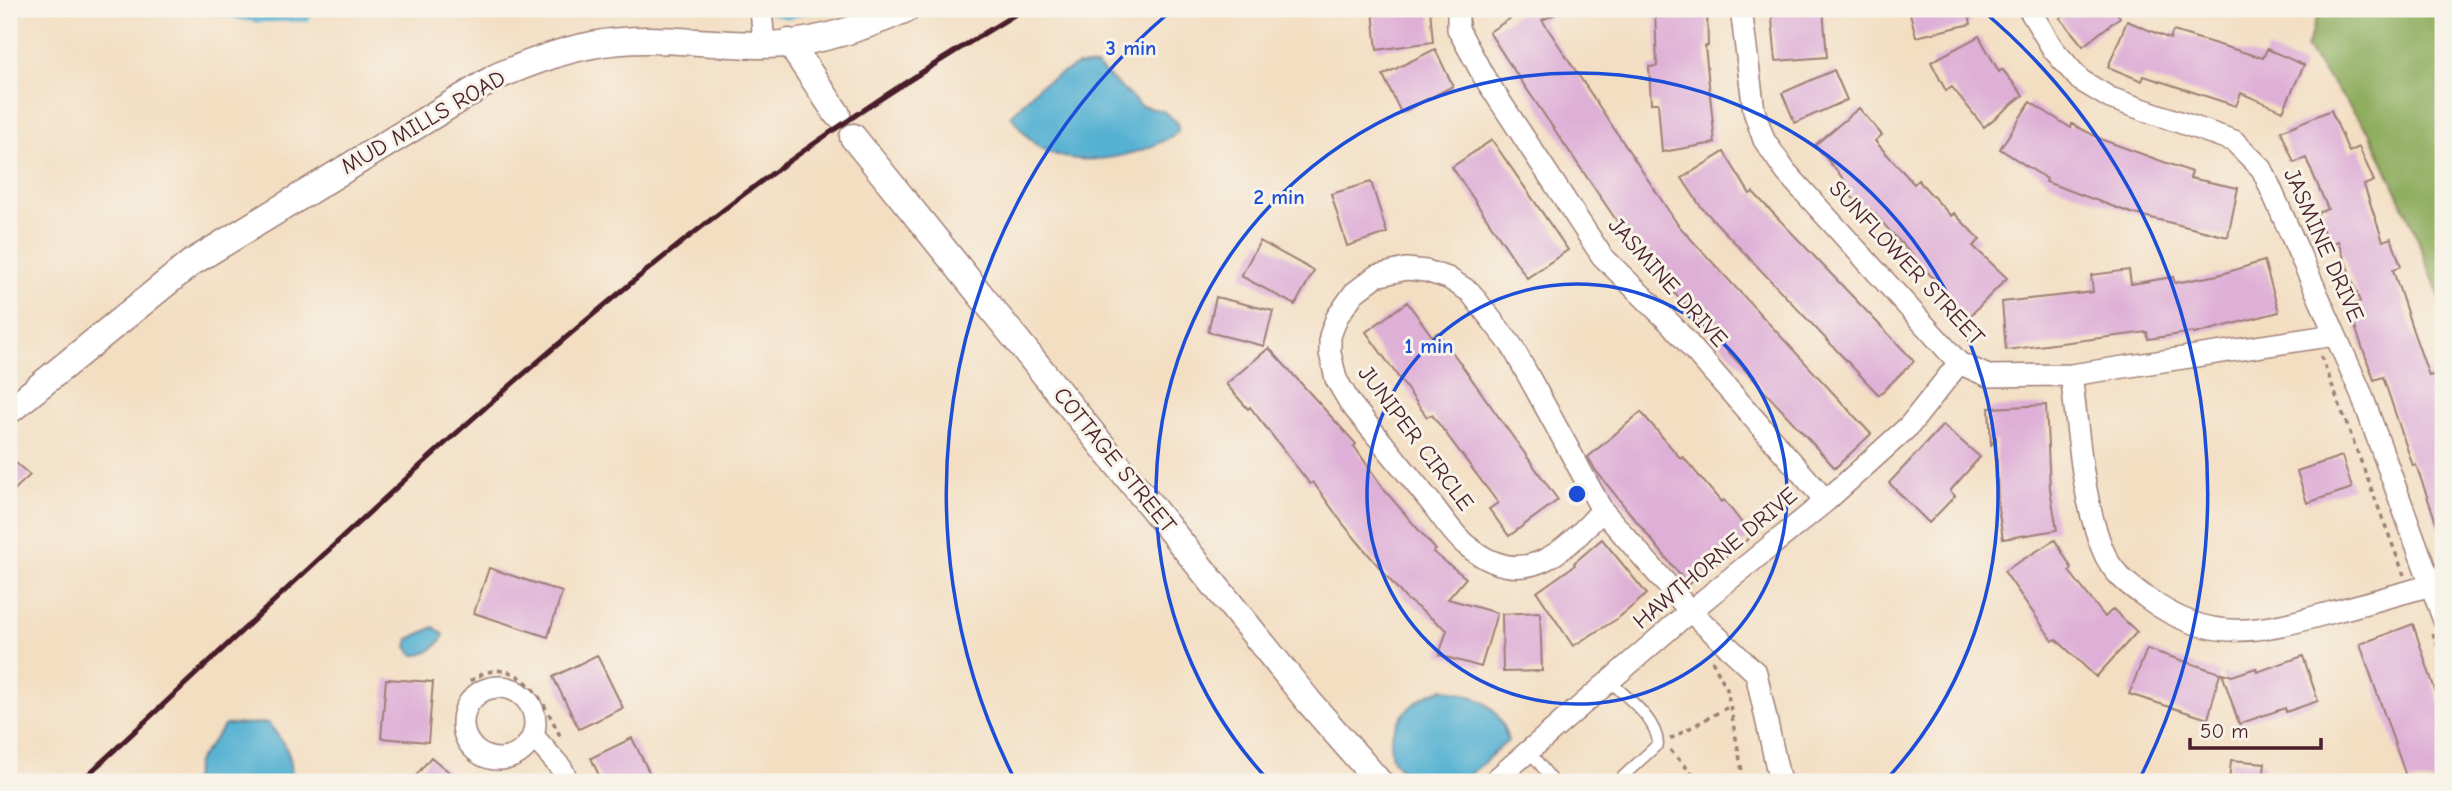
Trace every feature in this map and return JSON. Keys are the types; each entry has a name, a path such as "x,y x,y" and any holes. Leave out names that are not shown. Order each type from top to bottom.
{"street":[{"name":"MUD MILLS ROAD","path":"9,411 191,264 496,77 523,65 592,45 769,29 825,37 874,23 906,9"},
{"name":"JASMINE DRIVE","path":"1458,9 1458,29 1484,77 1602,256 1672,325 1826,501"},
{"name":"SUNFLOWER STREET","path":"1741,9 1754,111 1764,140 1786,172 1959,363 1988,376 2071,375 2335,335"},
{"name":"JASMINE DRIVE","path":"2029,9 2053,49 2080,80 2110,98 2234,141 2250,153 2262,169 2361,394 2443,618"},
{"path":"769,29 837,114"},
{"name":"COTTAGE STREET","path":"853,137 1010,328 1310,703 1379,782"},
{"name":"JUNIPER CIRCLE","path":"1602,510 1567,548 1551,558 1521,567 1491,562 1464,544 1350,403 1335,379 1330,336 1337,317 1354,293 1376,276 1406,269 1426,271 1448,278 1470,292 1512,346 1602,510 1690,611 1756,673 1780,782"},
{"name":"HAWTHORNE DRIVE","path":"1493,782 1690,611 1826,501 1909,426 1959,363"},
{"path":"2071,375 2089,508 2103,550 2118,577 2162,609 2186,622 2219,630 2263,631 2431,585"},
{"path":"534,737 562,769 568,782"}],"lane":[{"path":"1610,681 1653,725 1658,744 1616,782"},
{"path":"1529,751 1554,782"}],"path":[{"path":"2320,353 2404,575"},
{"path":"1711,658 1723,678 1744,782"},
{"path":"470,681 489,673 521,677 536,688 561,739"},
{"path":"1700,782 1663,743 1730,706"}],"green space":[{"path":"2320,9 2443,9 2443,306 2414,229 2371,135 2306,48"}],"water":[{"path":"1077,65 1097,66 1141,106 1163,111 1178,123 1178,132 1147,148 1111,158 1074,159 1041,148 1011,116 1039,86"},
{"path":"434,627 444,635 442,639 428,652 414,655 407,647 409,639"},
{"path":"1443,689 1467,694 1485,703 1499,718 1508,741 1461,782 1413,782 1392,757 1392,734 1397,723 1413,705"},
{"path":"268,723 290,758 290,782 193,782 197,762 225,725"}],"building":[{"path":"1430,9 1433,42 1377,50 1373,11"},
{"path":"1525,9 1567,9 1542,20 1678,225 1871,434 1835,468 1642,258 1507,60 1489,32"},
{"path":"1655,9 1707,9 1708,46 1705,46 1715,143 1662,152 1658,103 1651,103 1649,67 1657,66"},
{"path":"1771,9 1823,9 1827,57 1776,61"},
{"path":"1909,9 1968,9 1971,24 1916,37"},
{"path":"2072,9 2114,9 2120,17 2083,46 2060,18"},
{"path":"2127,21 2170,39 2173,31 2263,58 2267,49 2304,65 2283,111 2241,93 2236,106 2144,76 2142,81 2108,67"},
{"path":"1979,36 1999,72 2002,69 2023,95 1984,127 1952,87 1946,91 1931,62"},
{"path":"1435,49 1453,86 1401,113 1383,75"},
{"path":"1834,70 1847,100 1795,123 1782,93"},
{"path":"2030,102 2071,128 2072,124 2103,140 2192,172 2190,178 2238,188 2228,237 2131,213 2046,182 2047,179 2000,149"},
{"path":"1859,108 1882,135 1875,141 1914,184 1918,180 1951,216 1954,213 1980,240 1973,246 2007,278 1968,318 1941,293 1944,290 1870,209 1866,212 1842,186 1846,182 1815,145"},
{"path":"2331,110 2349,152 2359,147 2374,181 2364,185 2383,241 2391,238 2401,266 2393,270 2413,331 2429,376 2439,373 2443,385 2441,536 2416,465 2413,466 2383,377 2374,380 2359,338 2348,306 2360,302 2338,241 2328,245 2317,213 2328,209 2306,158 2294,163 2281,131"},
{"path":"1492,140 1568,250 1527,278 1452,167"},
{"path":"1724,152 1750,194 1753,192 1914,361 1879,395 1701,207 1682,178"},
{"path":"1371,182 1387,233 1347,246 1331,194"},
{"path":"1260,241 1314,271 1295,305 1241,276"},
{"path":"2264,261 2279,312 2194,334 2148,339 2147,332 2006,350 2002,302 2093,292 2091,275 2129,270 2131,284 2173,277 2175,283 2218,275"},
{"path":"1216,297 1273,311 1264,346 1208,332"},
{"path":"1407,302 1432,336 1438,332 1558,500 1509,536 1489,509 1498,503 1432,415 1427,417 1366,332"},
{"path":"1269,348 1356,444 1354,446 1386,492 1436,550 1433,552 1466,578 1448,599 1497,613 1481,667 1439,655 1447,630 1405,598 1343,524 1313,482 1310,484 1250,407 1248,409 1226,384"},
{"path":"2046,405 2050,489 2057,530 2003,539 1998,507 1996,439 1991,445 1989,408"},
{"path":"1641,412 1721,502 1724,500 1752,536 1688,585 1596,471 1588,457"},
{"path":"1943,425 1980,457 1950,491 1955,496 1929,523 1889,483"},
{"path":"2342,456 2352,488 2307,503 2297,471"},
{"path":"9,457 30,475 9,495"},
{"path":"1602,539 1647,594 1617,619 1573,646 1537,592 1575,565 1574,563"},
{"path":"2055,540 2072,569 2069,571 2105,617 2113,609 2137,632 2096,677 2056,639 2053,641 2004,571"},
{"path":"489,568 562,592 548,637 474,613"},
{"path":"1540,612 1542,671 1503,672 1502,614"},
{"path":"2413,624 2443,714 2443,782 2408,782 2360,644"},
{"path":"2147,649 2220,673 2208,719 2129,694"},
{"path":"597,655 623,708 579,729 553,677"},
{"path":"2303,656 2318,701 2286,712 2285,708 2239,724 2222,673 2232,676 2256,668 2257,672"},
{"path":"386,679 433,682 428,742 381,738"},
{"path":"632,738 654,782 602,782 591,758"},
{"path":"431,757 461,782 411,782"},
{"path":"2231,760 2265,763 2263,782 2229,782"}],"waterway":[{"path":"197,9 255,20 307,19 312,9"},
{"path":"768,11 789,17 811,9"}],"railway":[{"path":"80,782 390,493 630,284 713,218 826,135 1024,9"}]}
